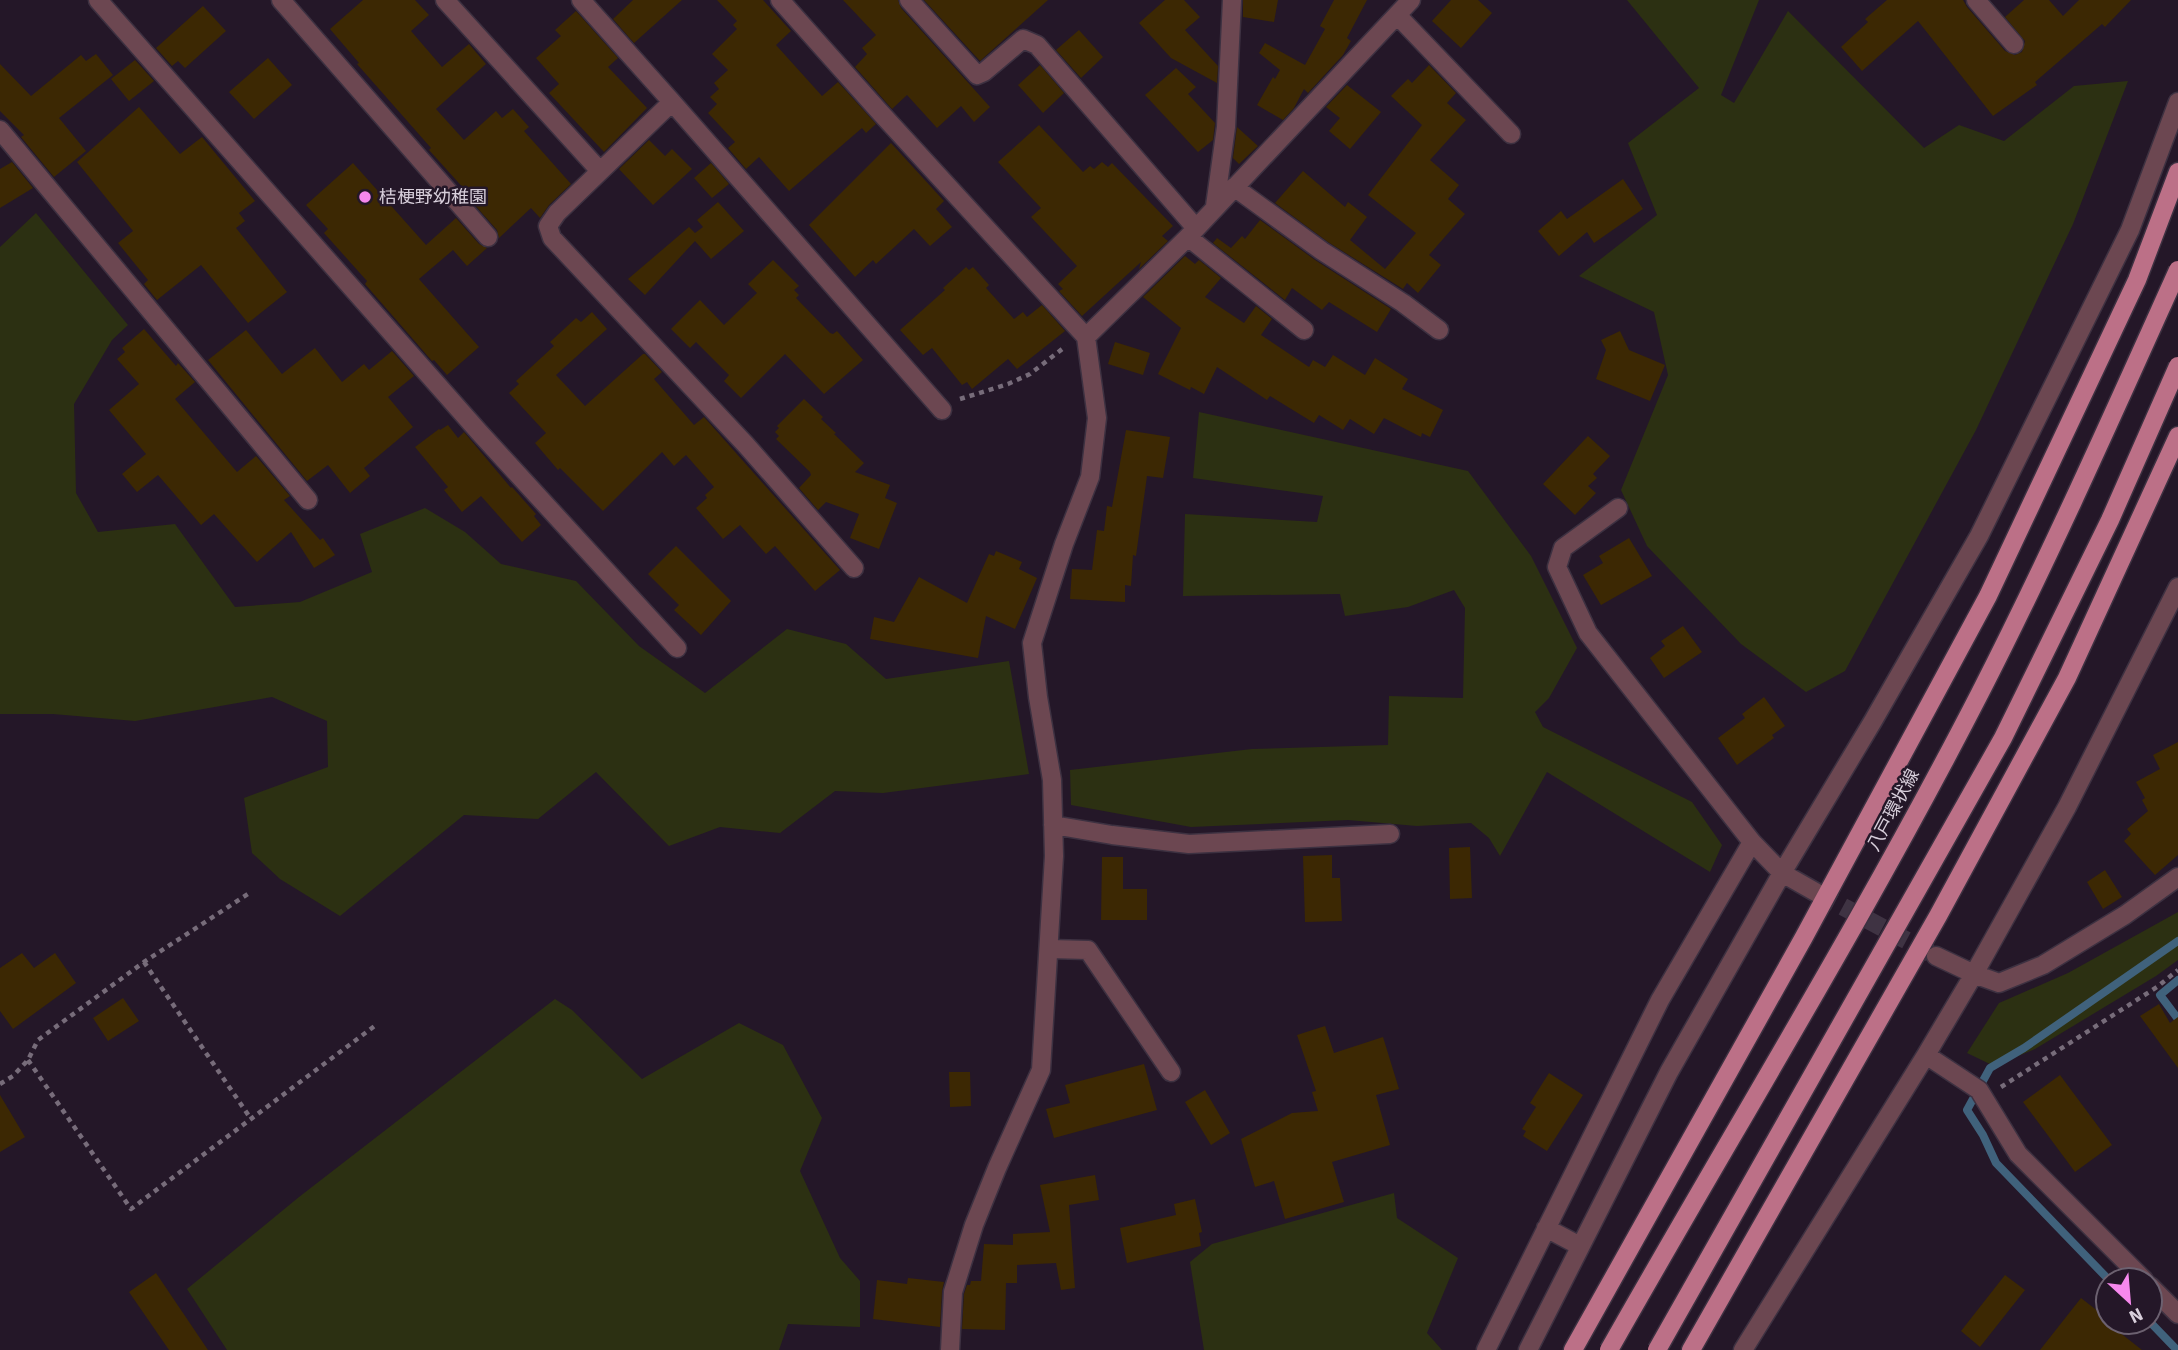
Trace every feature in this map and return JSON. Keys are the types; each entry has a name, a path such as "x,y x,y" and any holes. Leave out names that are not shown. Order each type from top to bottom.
{"main road":[{"path":"1573,1350 1804,937 1988,596 2137,279 2178,172"},
{"name":"八戸環状線","path":"1609,1350 1854,927 1979,694 2059,534 2178,270"},
{"path":"1657,1350 2003,738 2110,520 2178,366"},
{"path":"1691,1350 1938,916 2067,678 2178,436"}],"street":[{"path":"98,0 469,422 677,648"},
{"path":"281,0 488,237"},
{"path":"445,0 600,171"},
{"path":"581,0 942,410"},
{"path":"780,0 1086,337 1097,418 1090,477 1064,544 1032,643 1052,780 1054,856 1041,1070 974,1225 953,1292 950,1350"},
{"path":"909,0 977,75 1023,39 1037,45 1191,232 1304,330"},
{"path":"1215,206 1226,127 1231,0"},
{"path":"1086,337 1191,232 1411,0"},
{"path":"1976,0 2014,44"},
{"path":"1397,15 1511,134"},
{"path":"673,102 557,213 548,226 552,238 746,444 854,568"},
{"path":"1528,1350 1669,1072 1979,536 2130,230 2178,102"},
{"path":"0,130 308,500"},
{"path":"1234,187 1322,251 1403,303 1439,330"},
{"path":"1618,508 1563,548 1557,567 1588,633 1752,842 1782,873 1819,894"},
{"path":"1743,1350 1927,1055 1974,974 2067,807 2178,587"},
{"path":"1053,825 1189,844 1391,834"},
{"path":"1486,1350 1660,1000 1752,842"},
{"path":"1936,956 1999,983 2043,965 2125,915 2178,877"},
{"path":"1050,949 1088,950 1171,1072"},
{"path":"1927,1055 1979,1090 2018,1154 2130,1266"},
{"path":"1546,1228 1580,1246"},
{"path":"2164,1300 2178,1314"}],"path":[{"path":"942,410 963,397 1008,384 1030,374 1064,347 1086,337"},
{"path":"0,1084 13,1076 27,1060 38,1040 144,961 248,894"},
{"path":"144,961 251,1119"},
{"path":"1979,1090 2004,1086 2178,970"},
{"path":"27,1060 131,1209 376,1025"}],"green space":[{"path":"1627,0 1759,0 1721,95 1734,103 1788,11 1924,148 1959,125 2004,141 2074,86 2128,81 2073,224 1976,430 1845,671 1806,692 1741,644 1647,546 1621,490 1668,375 1654,312 1579,276 1657,215 1628,143 1699,88"},
{"path":"36,213 128,325 112,340 74,404 76,493 98,532 175,524 235,607 300,602 372,572 360,534 425,508 465,532 501,564 576,581 639,646 705,693 787,629 846,644 886,679 1009,661 1029,774 883,793 835,791 780,833 720,827 669,846 596,772 538,819 464,815 340,916 280,879 252,853 244,798 328,767 327,721 272,697 135,721 53,714 0,714 0,247"},
{"path":"1199,412 1468,471 1531,556 1577,648 1549,698 1535,712 1543,727 1692,802 1722,845 1710,872 1547,772 1500,856 1489,838 1471,823 1417,826 1348,820 1191,827 1071,805 1070,770 1252,749 1388,745 1389,696 1463,698 1465,608 1454,590 1408,607 1345,616 1340,594 1183,596 1185,514 1317,522 1323,496 1193,478"},
{"path":"2178,912 2178,960 2156,976 2035,1049 1994,1066 1967,1053 1999,1003 2068,973"},
{"path":"555,999 572,1010 642,1079 739,1023 783,1045 822,1118 800,1171 840,1258 860,1281 860,1327 788,1324 779,1350 227,1350 187,1289 299,1197"},
{"path":"1394,1193 1397,1218 1458,1258 1427,1333 1442,1350 1204,1350 1190,1262 1212,1244"}],"building":[{"path":"363,0 415,0 429,15 411,31 442,67 469,44 486,64 436,109 464,140 496,111 502,118 513,109 529,127 524,131 571,184 549,205 540,218 531,208 499,238 497,230 473,203 475,201 357,64 359,63 330,29"},
{"path":"633,0 682,0 634,43 613,19"},
{"path":"717,0 763,0 791,31 776,45 822,96 838,82 876,124 866,133 862,128 789,191 759,157 746,169 728,148 735,142 708,113 717,104 710,97 719,89 714,83 728,70 712,54 737,29 733,25 737,21"},
{"path":"843,0 898,0 901,8 990,107 974,122 961,106 937,128 907,95 892,109 855,67 867,54 862,48 876,35"},
{"path":"924,0 1048,0 980,61"},
{"path":"1165,0 1184,0 1200,17 1185,30 1218,66 1217,83 1171,58 1139,23"},
{"path":"1243,0 1278,0 1274,22 1243,17"},
{"path":"1334,0 1367,0 1347,38 1351,41 1343,55 1308,93 1304,89 1294,108 1283,120 1257,105 1280,70 1259,53 1265,43 1305,65 1325,29 1320,26"},
{"path":"1451,0 1478,0 1492,13 1461,48 1432,21"},
{"path":"1887,0 1963,0 2005,51 2015,55 2022,52 2025,41 2005,17 2024,0 2049,0 2063,16 2079,0 2131,0 2105,27 2102,24 2035,82 2037,85 1993,116 1918,21 1862,71 1841,47 1868,22 1865,19"},
{"path":"203,6 226,31 185,68 178,61 172,66 156,48"},
{"path":"576,11 618,58 608,67 647,108 604,152 549,93 559,84 536,58 561,36 555,30"},
{"path":"1079,30 1103,57 1081,78 1056,50"},
{"path":"96,54 113,75 59,118 86,151 54,177 21,137 24,135 0,111 0,64 31,96 81,55 86,61"},
{"path":"268,58 292,85 254,119 229,92"},
{"path":"135,60 154,81 129,101 111,79"},
{"path":"1040,65 1064,93 1043,113 1018,85"},
{"path":"1429,65 1456,93 1447,103 1466,120 1430,160 1459,185 1448,199 1465,214 1429,255 1441,265 1418,293 1407,283 1403,289 1328,242 1275,203 1303,171 1345,207 1348,202 1367,217 1350,240 1385,269 1416,233 1368,195 1422,125 1391,96 1408,79 1412,83"},
{"path":"1176,68 1196,87 1188,94 1215,123 1213,140 1198,152 1145,95"},
{"path":"1347,85 1381,112 1350,149 1329,131 1340,118 1326,107"},
{"path":"139,107 180,154 202,137 255,201 239,213 245,221 236,228 287,292 248,323 201,265 157,300 144,284 148,280 118,243 133,231 77,162"},
{"path":"1039,125 1083,172 1090,166 1094,169 1102,162 1108,167 1112,163 1173,226 1162,236 1168,241 1082,316 1059,291 1063,289 1058,284 1077,266 1031,217 1041,208 998,162"},
{"path":"1237,127 1258,146 1239,164 1233,158"},
{"path":"649,140 665,156 672,149 692,169 653,205 619,169"},
{"path":"891,143 944,201 936,209 952,227 930,246 914,229 876,264 873,260 855,277 809,225"},
{"path":"12,162 33,188 0,208 0,169"},
{"path":"353,163 426,245 456,218 479,244 487,248 467,266 453,250 419,279 479,347 447,375 365,284 367,281 324,233 328,229 306,205"},
{"path":"711,163 729,184 712,198 694,178"},
{"path":"1623,179 1643,209 1594,243 1587,232 1559,256 1538,231 1561,211 1567,219"},
{"path":"718,202 744,231 711,259 695,241 645,295 628,279 689,227 695,233 703,227 697,220"},
{"path":"1260,220 1315,260 1391,309 1377,332 1329,302 1322,310 1292,288 1285,300 1213,243 1217,238 1231,248 1242,236 1245,239"},
{"path":"1185,256 1195,264 1199,260 1221,278 1205,297 1244,323 1256,306 1272,319 1261,335 1309,367 1313,360 1325,367 1333,355 1365,375 1375,358 1408,379 1402,389 1443,410 1430,437 1422,433 1421,437 1384,418 1374,434 1350,419 1343,430 1319,415 1314,423 1270,396 1267,400 1217,367 1204,394 1158,374 1181,328 1143,297"},
{"path":"773,260 799,286 794,290 799,295 796,298 830,333 837,331 863,360 824,394 785,354 741,398 724,381 729,375 696,342 690,348 671,329 700,300 724,325 757,293 748,284"},
{"path":"966,267 969,270 973,267 989,285 986,288 1014,319 1023,312 1027,317 1042,305 1065,331 1017,369 1008,359 972,389 967,382 962,385 932,348 923,355 900,330 945,290 943,288"},
{"path":"592,312 607,329 556,375 585,406 645,354 662,372 654,379 694,425 704,417 840,570 815,591 775,546 766,554 740,525 723,539 696,508 714,487 686,455 674,466 662,452 603,511 560,468 558,470 535,443 546,433 509,393 519,384 516,381 554,346 550,342 576,318 581,322"},
{"path":"144,329 176,366 178,363 195,382 175,399 237,472 256,456 290,496 284,500 320,540 323,538 335,555 314,568 291,532 257,562 214,514 201,525 158,475 137,492 122,474 146,454 109,410 139,384 117,359 125,352 122,348"},
{"path":"246,330 282,374 315,348 342,382 364,364 369,370 392,351 414,376 388,397 413,427 364,468 370,476 350,493 328,465 307,481 208,360"},
{"path":"1620,331 1629,350 1665,365 1650,401 1596,379 1606,350 1601,340"},
{"path":"1115,342 1150,353 1143,375 1108,364"},
{"path":"804,399 864,463 855,472 890,485 885,498 897,503 879,549 850,538 859,514 826,502 818,510 799,488 811,475 810,472 776,439 779,436 775,432 779,428 777,426"},
{"path":"448,425 458,438 464,432 536,514 534,516 541,525 522,542 481,496 462,512 444,490 448,487 415,447"},
{"path":"1126,430 1170,437 1163,478 1147,476 1136,556 1133,555 1131,586 1125,585 1125,602 1070,599 1072,569 1092,570 1097,530 1104,531 1107,506 1112,507"},
{"path":"1588,436 1610,456 1593,474 1597,478 1588,486 1596,493 1575,515 1543,484"},
{"path":"1629,538 1652,576 1601,605 1583,575 1603,563 1599,556"},
{"path":"676,546 731,601 701,635 674,610 679,605 648,574"},
{"path":"996,551 1022,562 1019,569 1037,578 1015,629 986,616 978,658 870,639 874,617 894,622 919,577 967,603 989,554 994,556"},
{"path":"1683,626 1702,652 1664,678 1650,658 1665,646 1661,641"},
{"path":"1764,697 1785,726 1772,735 1774,738 1737,765 1718,738 1745,718 1742,714"},
{"path":"2178,742 2178,855 2155,875 2124,841 2131,834 2127,829 2148,811 2142,800 2145,798 2136,782 2160,769 2153,755"},
{"path":"1470,847 1472,898 1450,899 1449,848"},
{"path":"1332,855 1332,878 1340,878 1342,921 1305,922 1303,856"},
{"path":"1102,857 1123,857 1123,889 1147,889 1147,920 1101,920"},
{"path":"2105,870 2122,897 2103,909 2087,882"},
{"path":"22,953 34,968 55,953 76,983 13,1029 0,1011 0,968"},
{"path":"123,998 139,1021 108,1041 93,1018"},
{"path":"2159,1004 2170,1023 2178,1017 2178,1068 2140,1016"},
{"path":"1325,1026 1334,1053 1383,1037 1399,1089 1376,1095 1390,1145 1332,1162 1344,1202 1285,1219 1274,1181 1255,1187 1241,1139 1292,1113 1318,1111 1312,1092 1316,1091 1297,1035"},
{"path":"1144,1064 1157,1110 1054,1138 1046,1109 1070,1103 1065,1085"},
{"path":"949,1072 970,1072 971,1106 950,1107"},
{"path":"1549,1073 1583,1095 1547,1151 1523,1136 1526,1131 1522,1129 1536,1107 1530,1103"},
{"path":"2060,1075 2112,1145 2075,1172 2023,1102"},
{"path":"1205,1090 1230,1133 1211,1145 1185,1102"},
{"path":"0,1095 25,1137 0,1152"},
{"path":"1095,1175 1099,1200 1069,1205 1075,1288 1061,1290 1056,1263 1017,1265 1017,1283 1006,1283 1005,1330 962,1329 964,1294 971,1281 981,1281 984,1244 1013,1245 1013,1234 1050,1232 1040,1185"},
{"path":"1195,1199 1202,1232 1199,1233 1201,1246 1127,1263 1120,1228 1176,1215 1174,1204"},
{"path":"156,1273 208,1350 169,1350 129,1292"},
{"path":"2005,1275 2025,1290 1980,1347 1961,1331"},
{"path":"908,1278 944,1282 940,1327 873,1319 877,1280 907,1284"},
{"path":"2081,1298 2094,1308 2094,1336 2124,1336 2142,1350 2040,1350"}],"waterway":[{"path":"2095,1266 1996,1163 1967,1110 1990,1068 2024,1048 2178,941"},
{"path":"2178,980 2160,995 2178,1019"},
{"path":"2164,1336 2177,1350"}],"tunnel":[{"path":"1819,894 1934,955"}],"place":[{"name":"桔梗野幼稚園","path":"365,197"}]}
